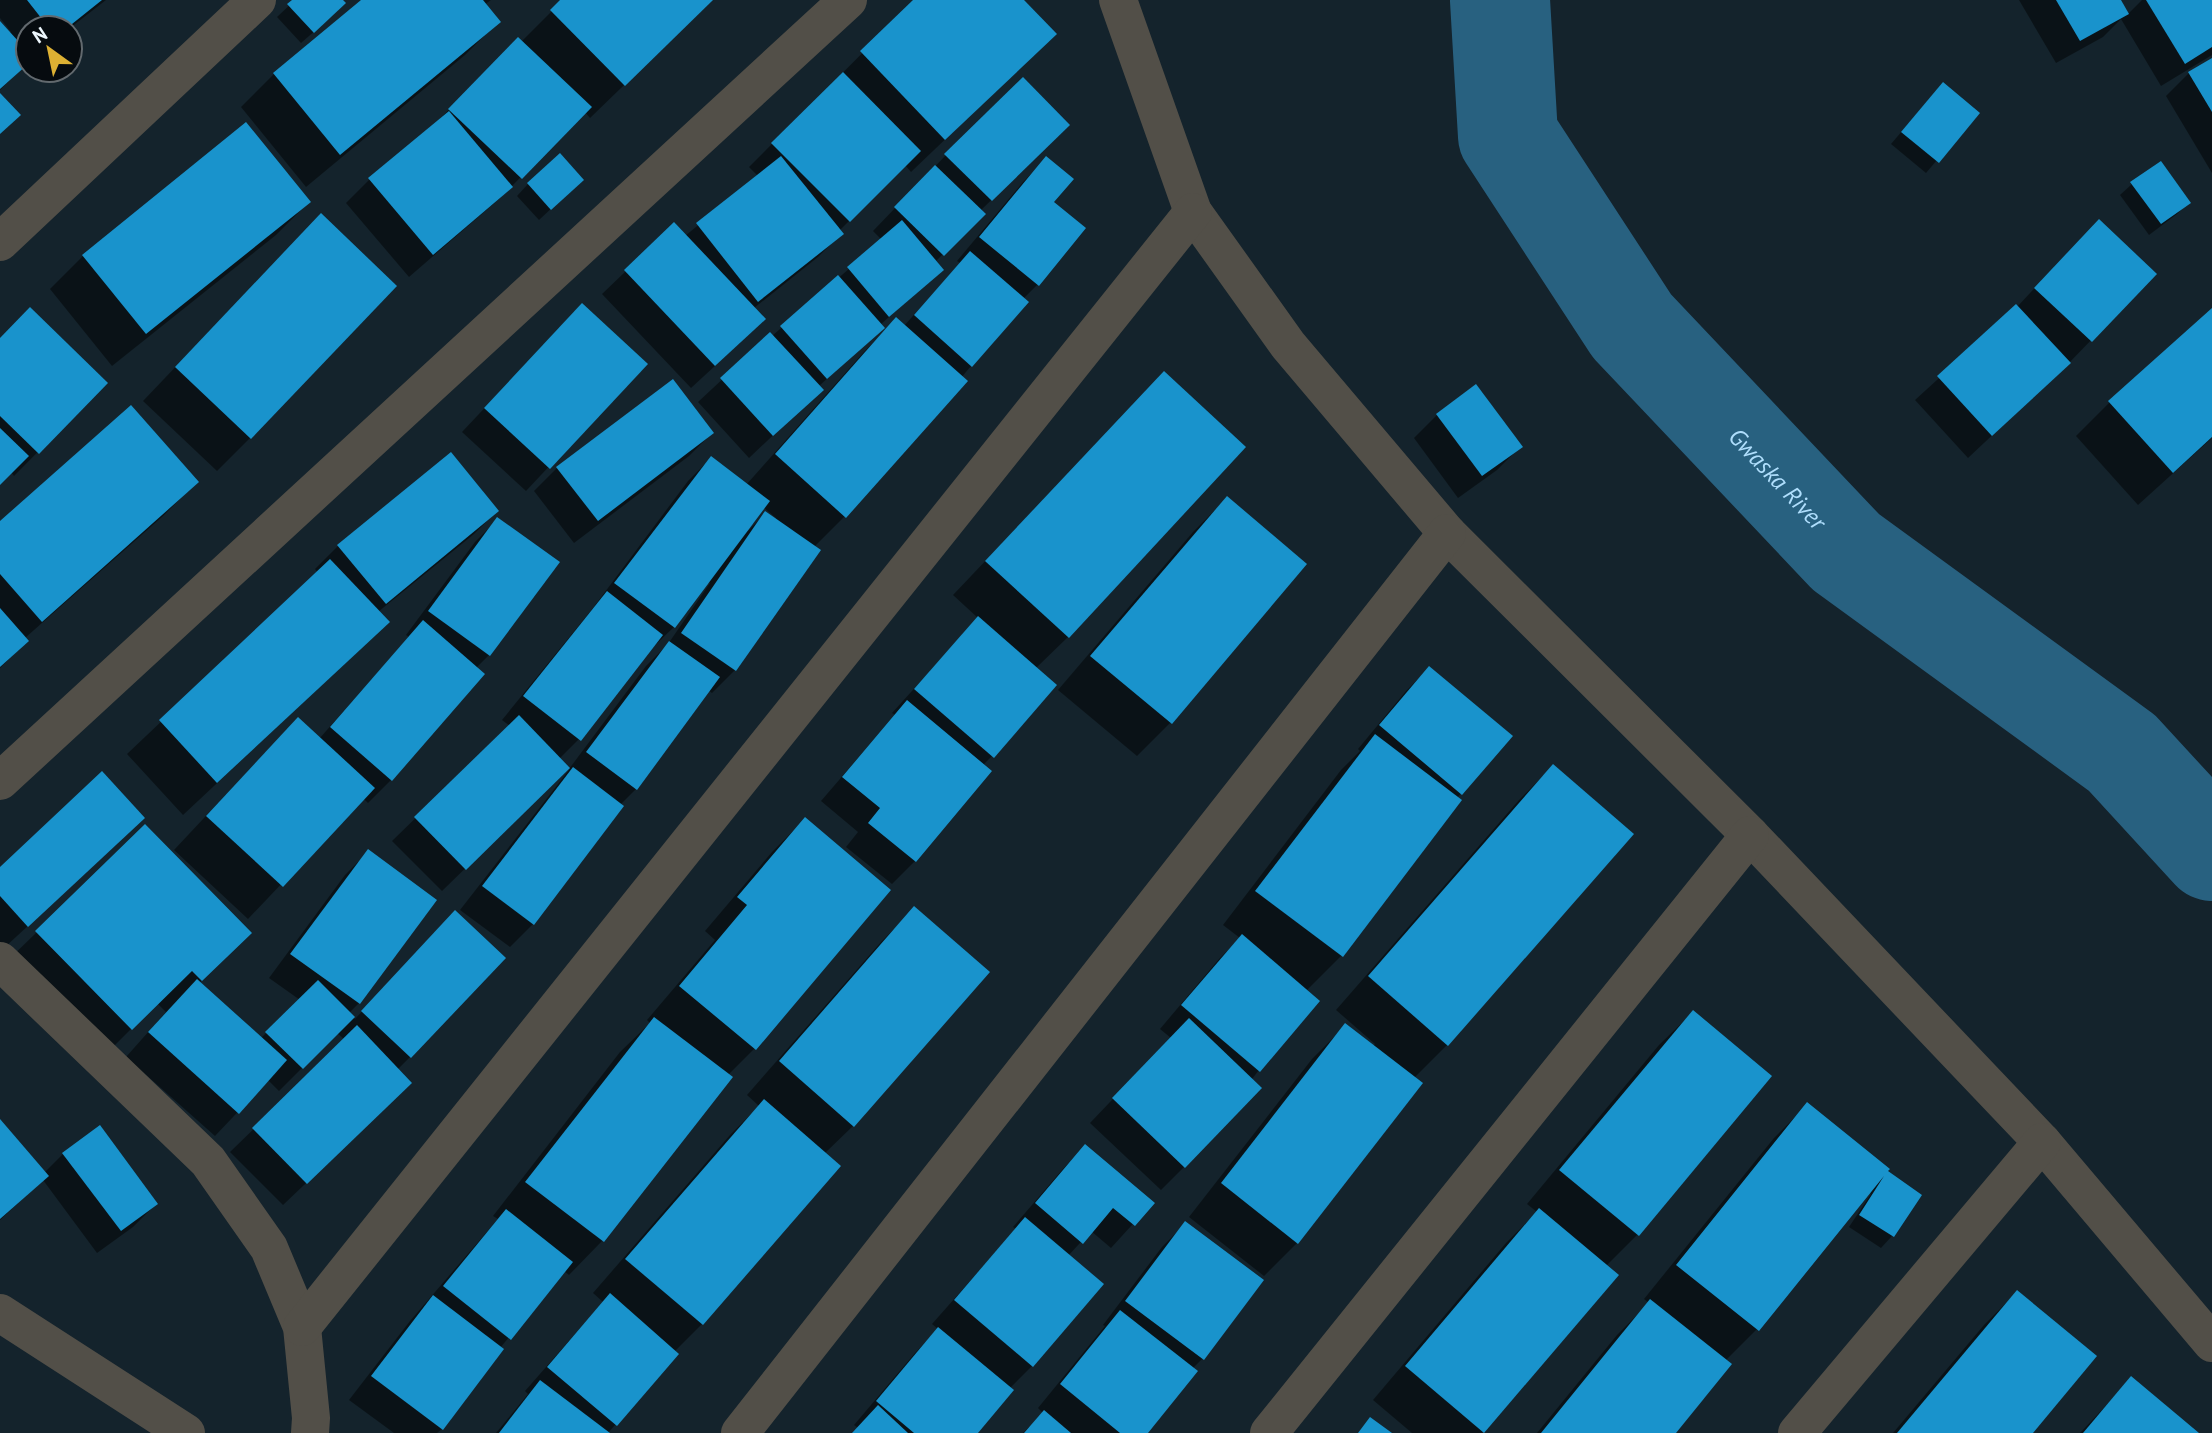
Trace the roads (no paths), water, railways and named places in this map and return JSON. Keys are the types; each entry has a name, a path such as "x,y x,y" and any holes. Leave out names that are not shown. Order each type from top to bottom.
{"street":[{"path":"0,242 257,0"},
{"path":"0,781 848,0"},
{"path":"1118,0 1193,212 1288,345 1447,533 1750,835 2042,1142 2212,1343"},
{"path":"302,1327 1193,212"},
{"path":"740,1433 1447,533"},
{"path":"1269,1433 1750,835"},
{"path":"0,961 208,1161 269,1248 302,1327 310,1433"},
{"path":"1797,1433 2042,1142"},
{"path":"0,1313 186,1433"}],"waterway":[{"name":"Gwaska River","path":"1500,0 1508,136 1632,326 1846,552 2122,753 2212,851"}]}
